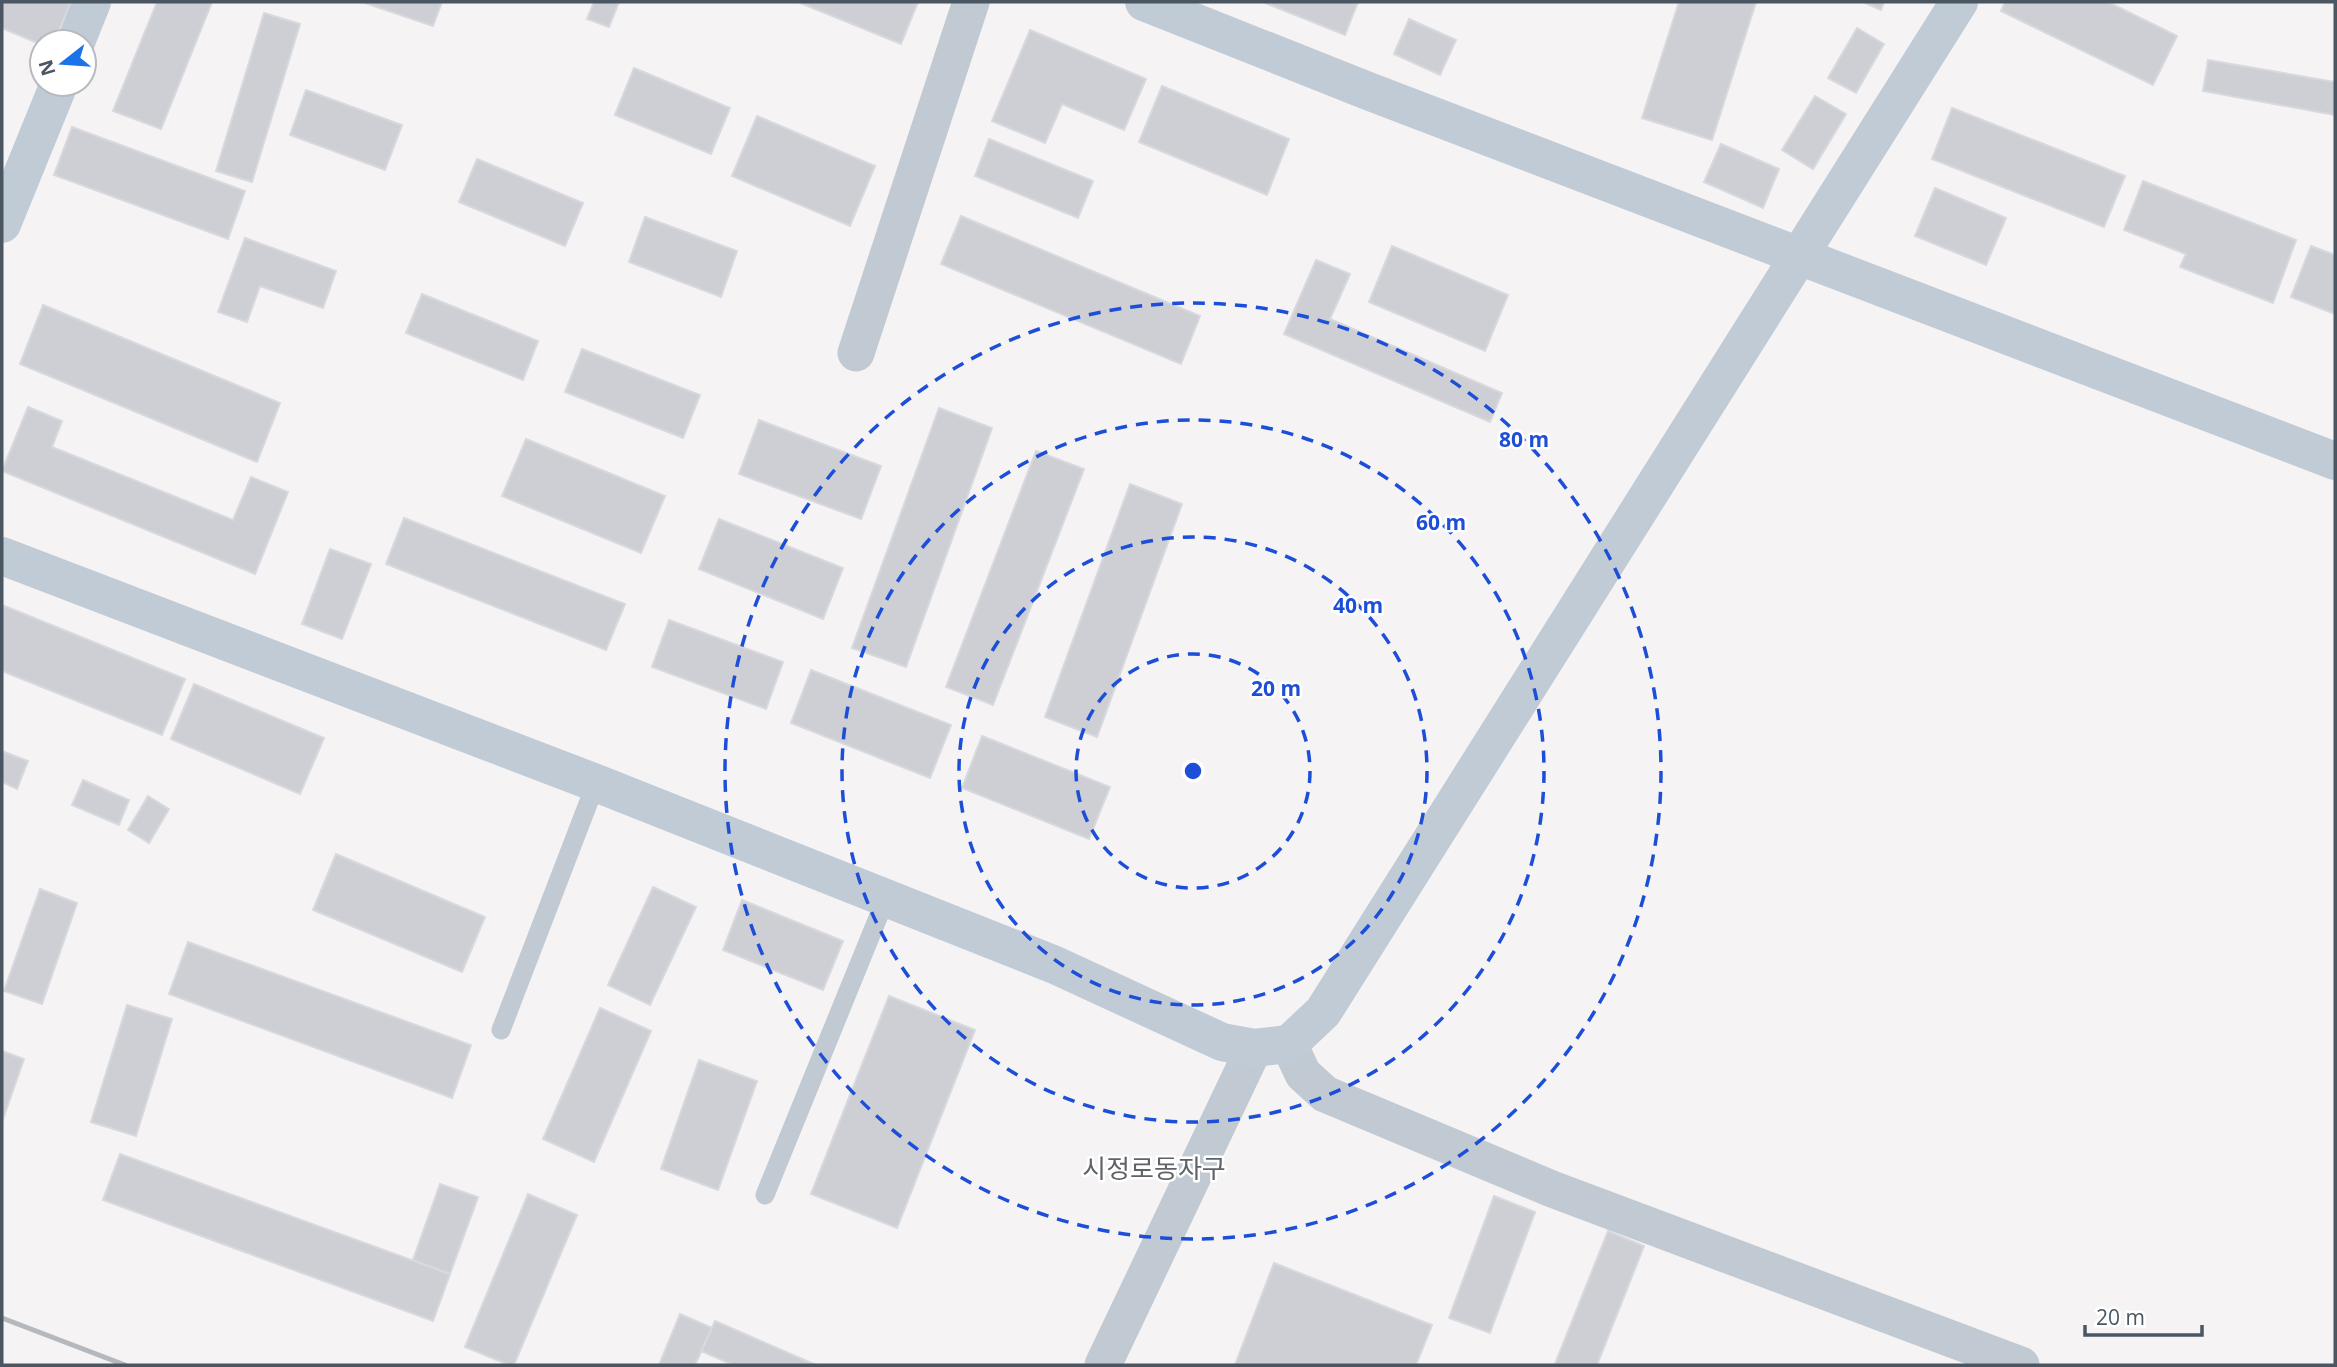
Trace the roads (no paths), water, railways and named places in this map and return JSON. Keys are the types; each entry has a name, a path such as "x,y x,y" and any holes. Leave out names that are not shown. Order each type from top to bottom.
{"street":[{"path":"82,28 92,2"},
{"path":"856,353 971,2"},
{"path":"1144,2 1368,91 2335,461"},
{"path":"1102,1365 1271,1046 1323,1012 1959,2"},
{"path":"2,224 53,98"},
{"path":"2,556 596,783 1055,965 1222,1042 1271,1046 1325,1094 1552,1189 2021,1365"}],"lane":[{"path":"500,1030 596,783"},
{"path":"765,1195 886,898"}],"railway":[{"path":"2,1318 125,1365"}],"district":[{"name":"시정로동자구","path":"1154,1168"}]}
